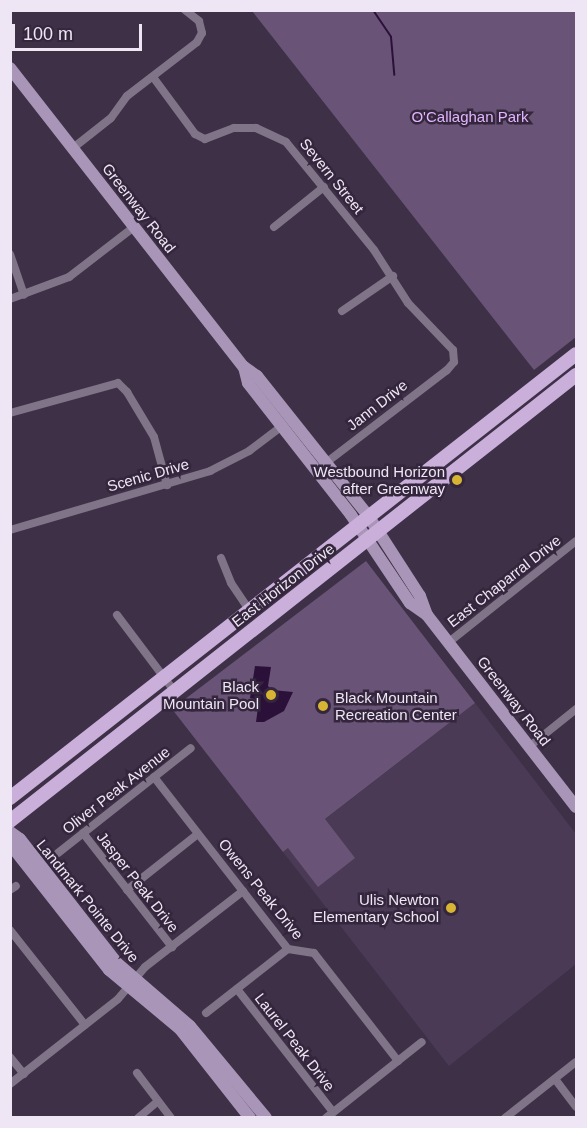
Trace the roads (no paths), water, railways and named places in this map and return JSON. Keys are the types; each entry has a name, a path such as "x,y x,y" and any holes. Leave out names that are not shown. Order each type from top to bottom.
{"main road":[{"name":"East Horizon Drive","path":"10,821 175,692 369,528 459,456 476,433 574,365"},
{"name":"East Horizon Drive","path":"10,798 249,610 369,528 574,365"}],"street":[{"path":"73,148 103,126 127,96 197,42 202,33 199,21 185,10"},
{"name":"Greenway Road","path":"10,68 244,367 257,376 321,466 369,528 410,603 427,615 576,807"},
{"name":"Severn Street","path":"153,77 195,134 205,139 234,128 256,128 274,134 299,154 393,276 408,303 453,350 454,362"},
{"path":"274,227 324,187"},
{"path":"10,299 69,277 134,227"},
{"path":"10,254 24,295"},
{"path":"342,311 393,276"},
{"name":"Jann Drive","path":"321,466 454,362"},
{"name":"Greenway Road","path":"244,367 248,382 282,426 321,466"},
{"path":"10,413 118,383 127,392 154,437 167,484"},
{"name":"Scenic Drive","path":"10,530 167,484 236,459 282,426"},
{"name":"East Chaparral Drive","path":"448,642 576,541"},
{"path":"222,558 231,583 249,610"},
{"path":"117,615 175,692"},
{"path":"530,746 576,709"},
{"name":"Oliver Peak Avenue","path":"58,853 191,748"},
{"name":"Owens Peak Drive","path":"154,777 288,949 314,953 398,1061"},
{"name":"Landmark Pointe Drive","path":"10,832 20,839 131,985 180,1029 250,1118"},
{"name":"Jasper Peak Drive","path":"83,833 172,946"},
{"path":"127,890 198,834"},
{"name":"Landmark Pointe Drive","path":"10,844 109,970 190,1026 266,1118"},
{"path":"10,1084 85,1025 172,946 243,891"},
{"path":"10,930 85,1025"},
{"path":"206,1013 288,949"},
{"name":"Laurel Peak Drive","path":"237,989 329,1115"},
{"path":"329,1115 422,1042"},
{"path":"10,1057 24,1074"},
{"path":"505,1118 576,1062"},
{"path":"137,1073 171,1118"},
{"path":"555,1079 576,1107"},
{"path":"138,1118 158,1101"}],"waterway":[{"path":"373,10 391,37 394,75"}],"place":[{"name":"Westbound Horizon after Greenway","path":"457,480"},
{"name":"Black Mountain Pool","path":"271,695"},
{"name":"Black Mountain Recreation Center","path":"323,706"},
{"name":"Ulis Newton Elementary School","path":"451,908"}],"park label":[{"name":"O'Callaghan Park","path":"470,117"}]}
